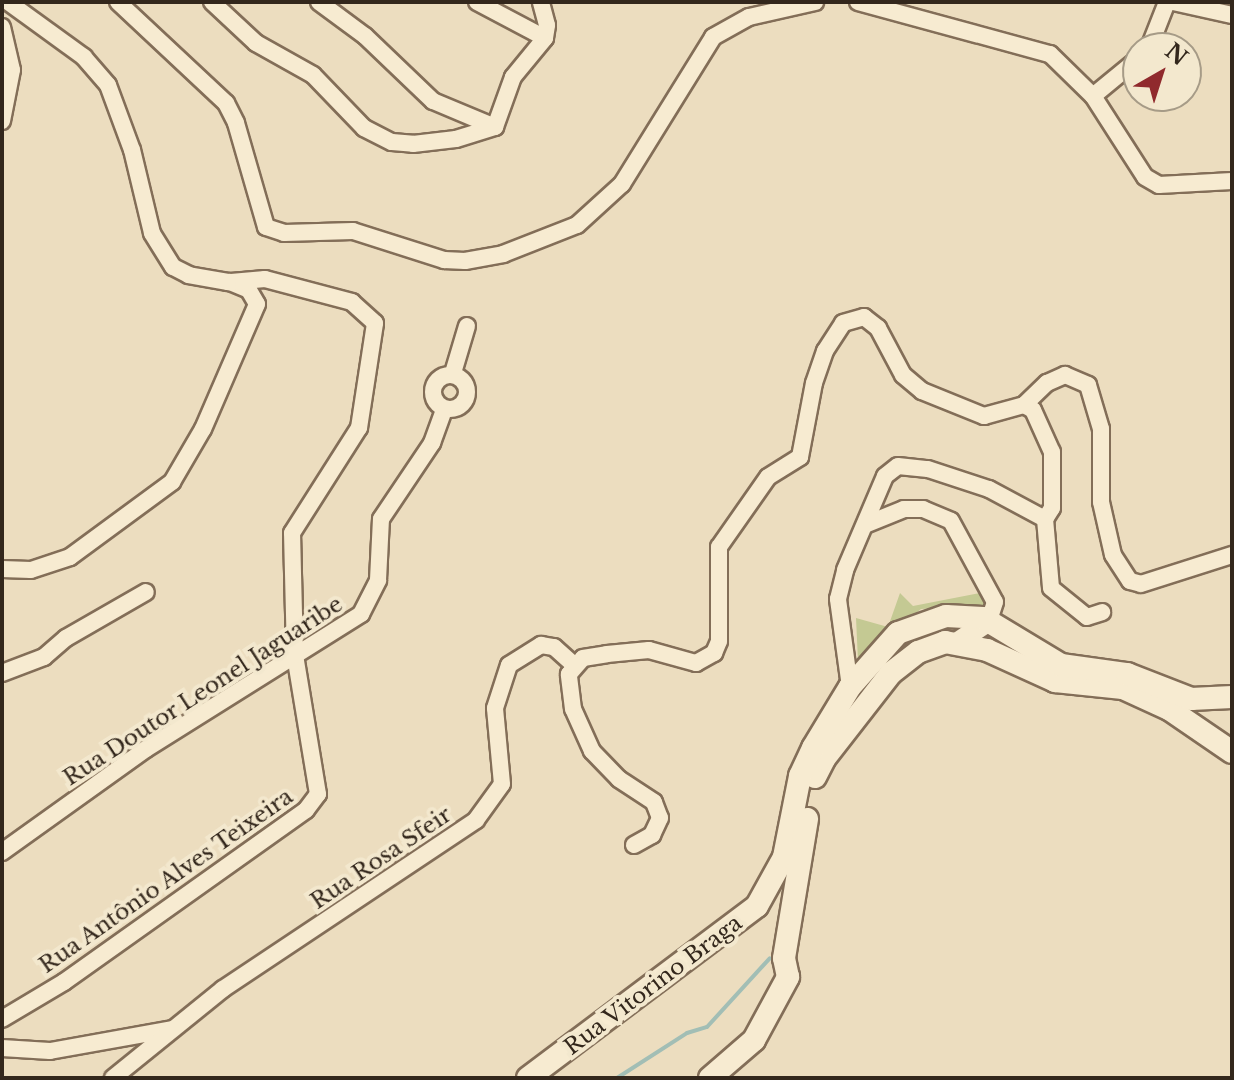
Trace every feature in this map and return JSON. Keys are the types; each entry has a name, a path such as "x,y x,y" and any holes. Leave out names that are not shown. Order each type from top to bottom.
{"main road":[{"name":"Rua Vitorino Braga","path":"528,1078 757,906 784,857 800,776 850,687 898,633 946,616 989,621"},
{"path":"989,621 1061,665 1127,674 1191,699 1232,697"},
{"path":"710,1078 754,1040 788,977 784,958 813,783 824,759 891,673 918,652 958,642 1055,681 1140,694 1232,752"}],"street":[{"path":"118,2 226,103 236,123 266,227 284,233 353,231 444,260 465,261 503,254 577,225 622,184 713,37 749,17 815,2"},
{"path":"212,2 256,43 313,75 343,113 392,142 456,139 495,127"},
{"path":"319,2 433,101 495,127"},
{"path":"477,2 545,38"},
{"path":"495,127 513,77 545,38 547,25 541,2"},
{"path":"858,2 1050,54 1093,96 1145,177 1159,185 1232,181"},
{"path":"1159,32 1177,3 1232,15"},
{"path":"2,20 14,6 84,57 108,85 162,253 189,275 228,282 249,290 257,304 203,429 172,482 70,557 31,570 2,569"},
{"path":"2,27 12,70 2,121"},
{"path":"1093,96 1122,72"},
{"name":"Rua Antônio Alves Teixeira","path":"2,1019 64,982 314,802 318,784 295,655 291,548 296,520 359,428 375,323 352,302 265,279 228,282"},
{"path":"634,845 652,835 660,818 654,802 612,774 592,751 573,709 568,686 574,665 592,656 649,650 696,663 714,653 719,641 719,547 768,477 800,457 814,383 825,351 843,323 864,317 871,323 903,375 922,391 984,416 1024,405 1047,383 1065,375 1080,378 1094,393 1101,429 1101,502 1113,555 1130,581 1141,584 1232,555"},
{"path":"453,373 467,326"},
{"name":"Rua Doutor Leonel Jaguaribe","path":"453,373 464,383 467,394 461,405 444,410 433,396 434,386 453,373"},
{"path":"1024,405 1033,410 1052,452 1052,508 1045,519 1051,588 1087,617 1102,612"},
{"name":"Rua Doutor Leonel Jaguaribe","path":"2,852 146,749 361,614 373,598 381,519 432,443 444,410"},
{"path":"850,687 838,599 845,570 885,476 906,466 989,489 1045,519"},
{"path":"867,524 904,509 923,509 951,521 995,602 989,621 958,642"},
{"path":"2,673 44,657 66,638 146,592"},
{"name":"Rua Rosa Sfeir","path":"113,1078 150,1053 172,1029 476,820 502,784 495,708 509,665 541,645 554,647 574,665"},
{"path":"2,1048 50,1051 172,1029"}],"green space":[{"path":"985,592 988,605 921,609 858,661 856,618 888,627 900,593 913,606"}],"waterway":[{"path":"617,1078 687,1033 707,1027 770,958"}]}
